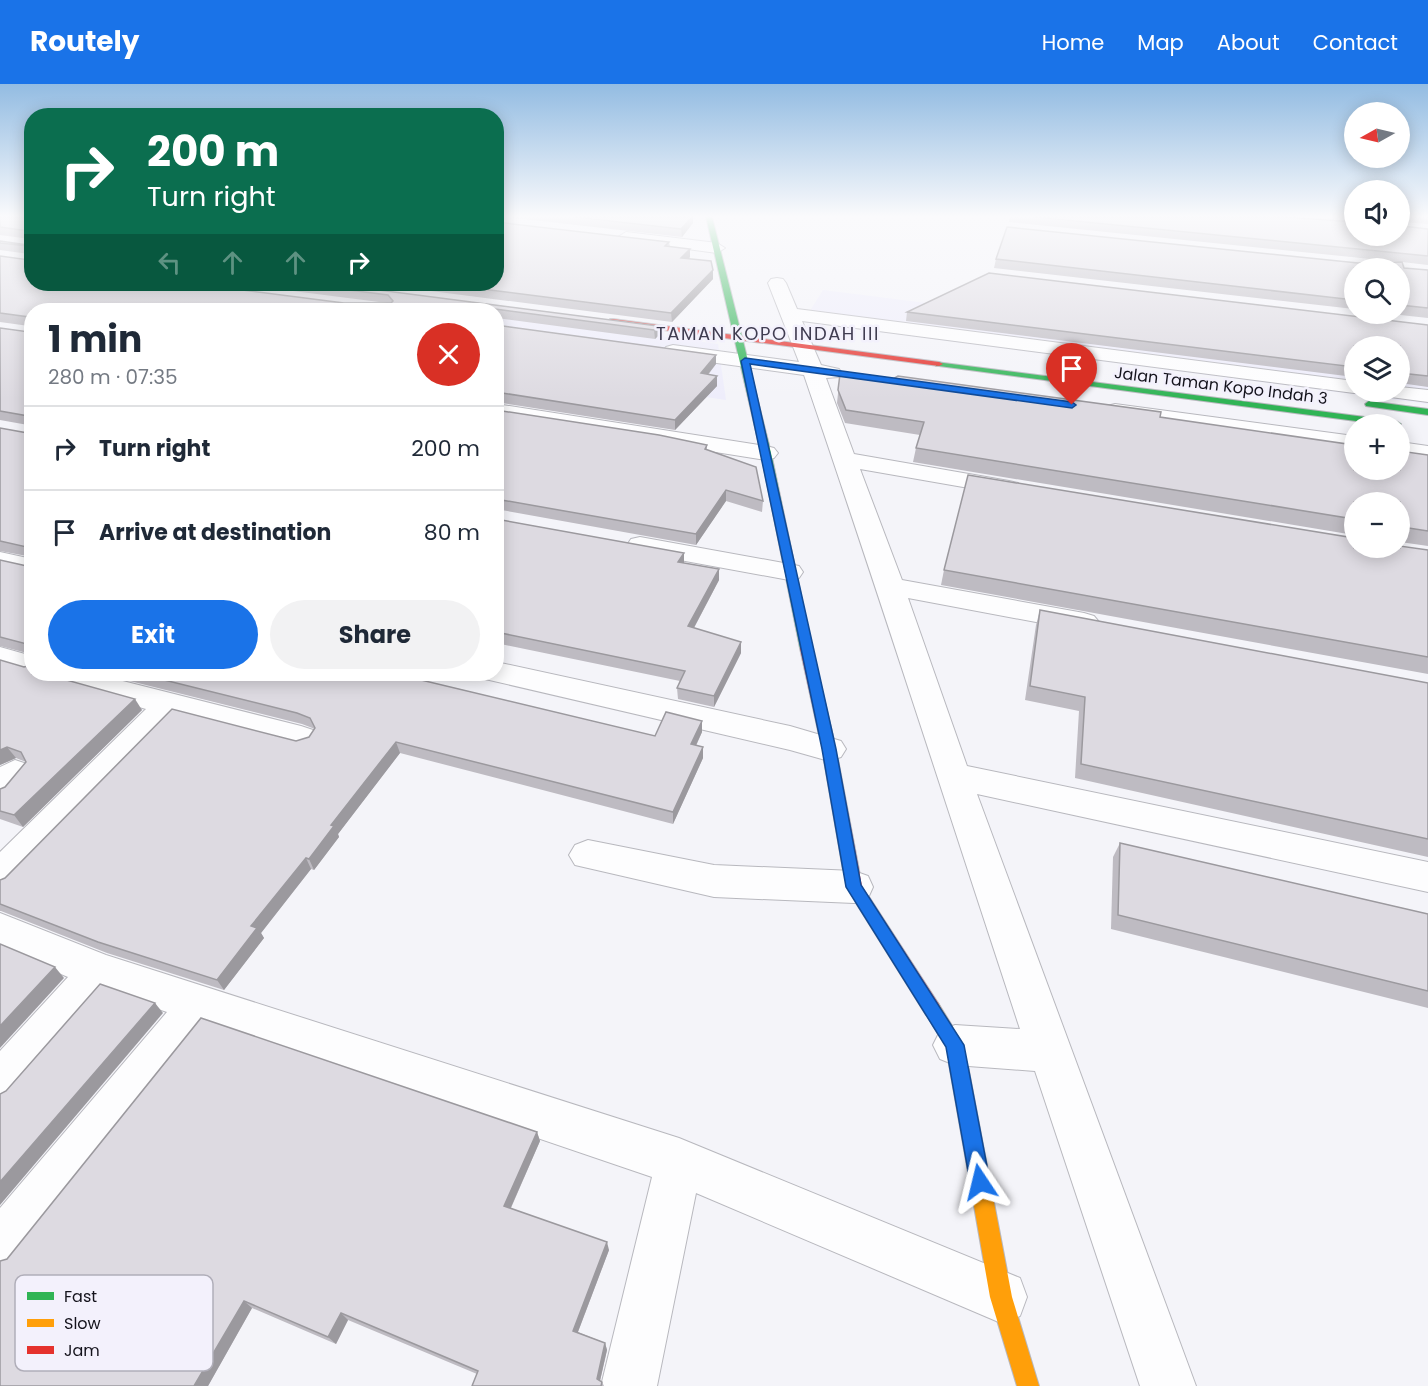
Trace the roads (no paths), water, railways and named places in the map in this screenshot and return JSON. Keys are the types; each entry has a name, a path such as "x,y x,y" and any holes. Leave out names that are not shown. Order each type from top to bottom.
{"street":[{"path":"724,278 766,453 789,572 829,749 854,887 955,1045 1001,1297 1028,1386"},
{"path":"777,283 804,343 843,459 890,586 953,777 1168,1386"},
{"name":"Jalan Taman Kopo Indah 3","path":"598,319 739,338 1123,371"},
{"path":"650,348 745,361 804,343 1344,394"},
{"name":"Jalan Taman Kopo Indah 3","path":"804,343 1344,417"},
{"path":"1410,394 1428,396"},
{"path":"1386,402 1428,412"},
{"path":"1095,408 1344,442"},
{"path":"504,411 766,453"},
{"path":"1410,450 1428,453"},
{"path":"843,459 1035,492"},
{"path":"610,540 789,572"},
{"path":"0,560 24,565"},
{"path":"890,586 1106,626"},
{"path":"0,657 24,664"},
{"path":"504,674 790,738 829,749"},
{"path":"84,681 301,738"},
{"path":"0,876 170,705"},
{"path":"953,777 1428,877"},
{"path":"588,855 714,881 854,887"},
{"path":"0,930 100,971 679,1162 1001,1297"},
{"path":"0,1084 100,971"},
{"path":"0,1247 200,1004"},
{"path":"955,1045 1049,1051"},
{"path":"629,1386 679,1162"}],"district":[{"name":"TAMAN KOPO INDAH III","path":"768,334"}]}
